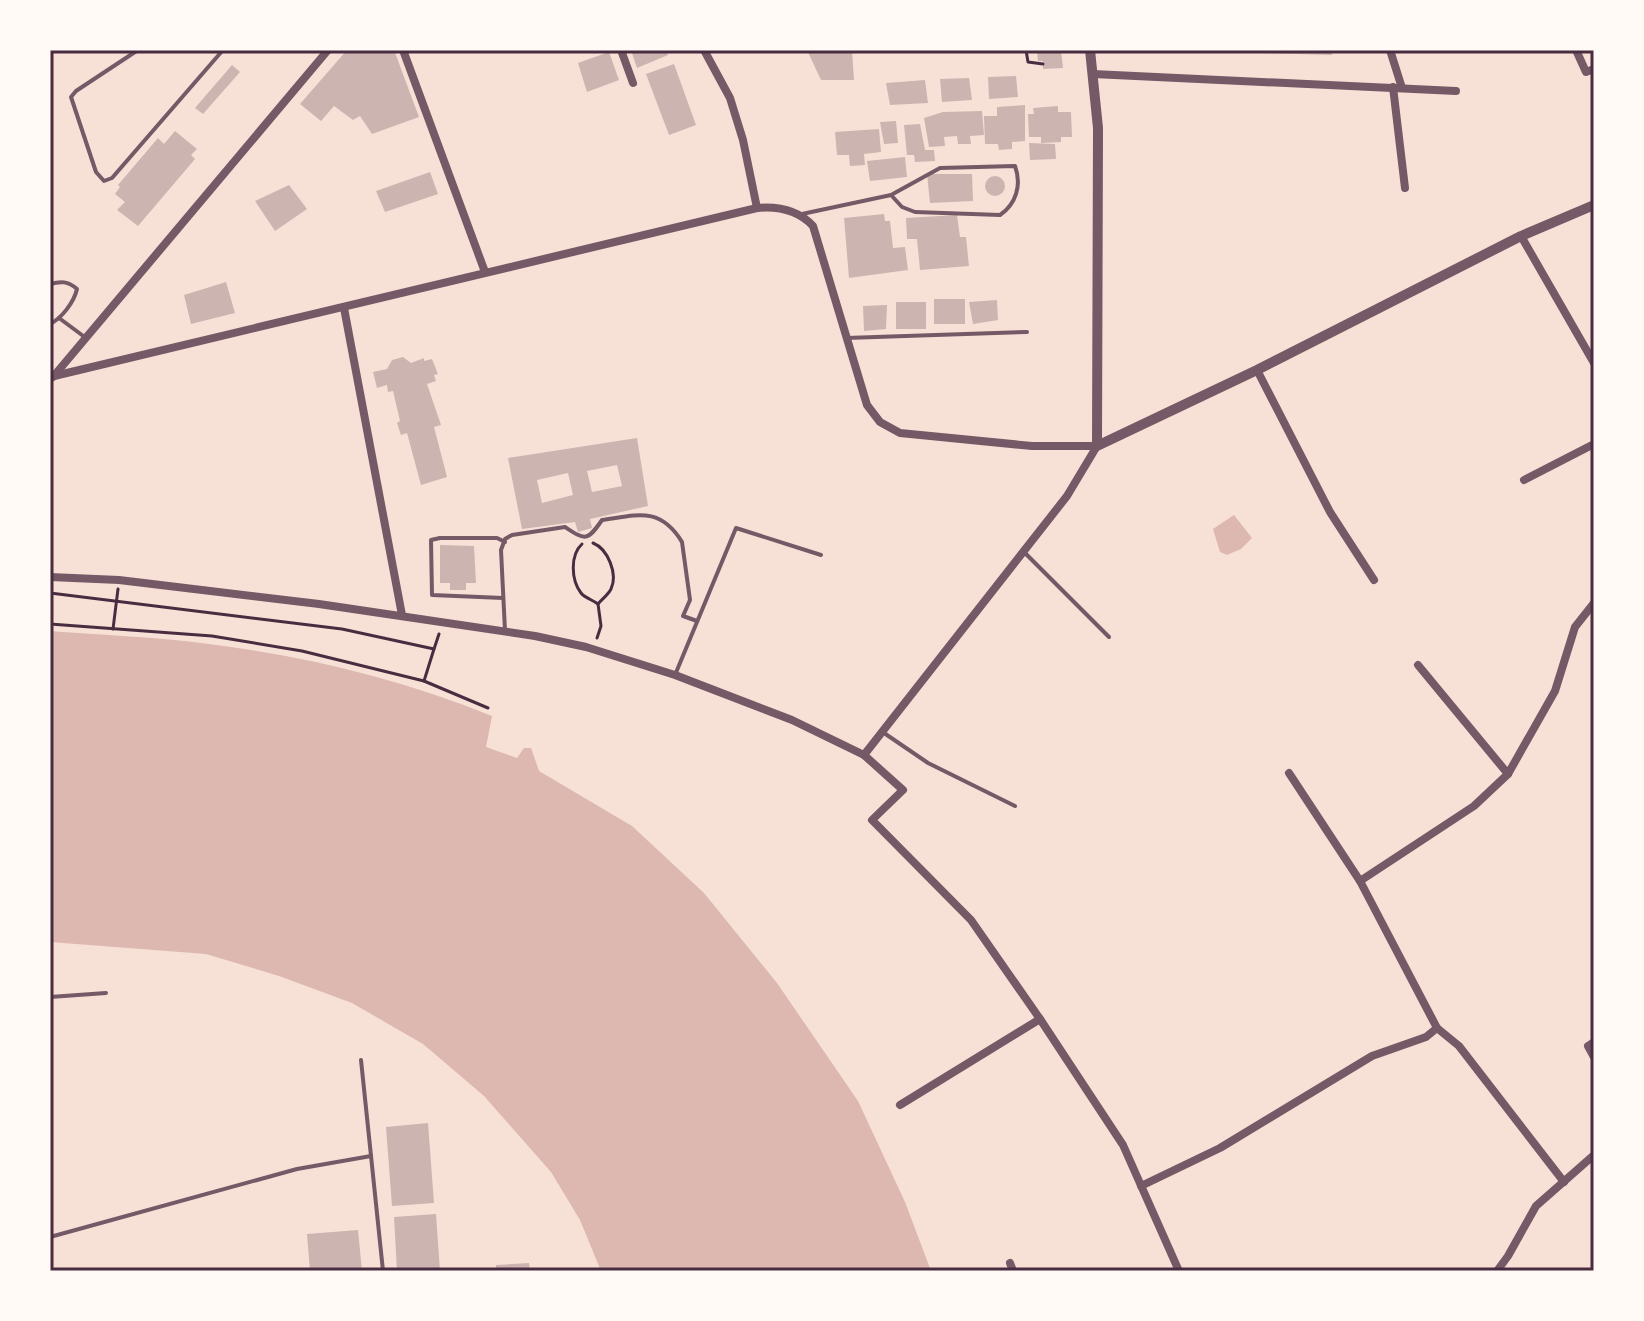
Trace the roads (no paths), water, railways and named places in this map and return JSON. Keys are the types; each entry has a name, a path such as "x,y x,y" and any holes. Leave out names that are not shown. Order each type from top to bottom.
{"street":[{"path":"51,377 328,50"},
{"path":"403,50 485,272"},
{"path":"621,50 633,83"},
{"path":"704,50 730,98 743,140 757,208"},
{"path":"864,755 1067,496 1097,446 1098,128 1090,50"},
{"path":"1390,50 1398,88 1405,188"},
{"path":"1576,50 1590,71"},
{"path":"1093,74 1456,91"},
{"path":"51,377 485,272 757,208 773,207 802,214 813,226 867,405 880,422 900,433 1032,446 1097,446 1257,370 1521,236 1594,205"},
{"path":"1521,236 1594,363"},
{"path":"344,308 402,615"},
{"path":"1257,370 1330,512 1374,580"},
{"path":"1524,480 1594,444"},
{"path":"50,577 119,580 402,615 505,631 593,650 675,675 792,720 864,755 903,790 872,820 971,920 1040,1019 1123,1145 1179,1271"},
{"path":"1360,881 1474,806 1508,774 1555,691 1575,627 1594,603"},
{"path":"1418,665 1508,774"},
{"path":"1289,773 1360,881 1437,1028 1459,1046 1564,1182"},
{"path":"900,1105 1040,1019"},
{"path":"1141,1186 1220,1148 1372,1056 1426,1037 1437,1028"},
{"path":"1594,1042 1588,1046 1594,1057"},
{"path":"1497,1271 1536,1206 1594,1155"}],"lane":[{"path":"138,50 71,97 70,102 96,172 104,181 112,178 223,50"},
{"path":"802,214 891,195 940,168 1015,166 1017,172 1016,199 1000,215 915,212 902,207 891,195"},
{"path":"50,284 61,281 71,283 77,289 76,297 50,324"},
{"path":"59,318 86,338"},
{"path":"846,338 1027,332"},
{"path":"505,631 501,550 512,535 565,527 575,535 584,537 596,531 602,520 653,515 682,542 690,600 683,616 697,621"},
{"path":"675,675 736,528 821,555"},
{"path":"503,598 432,595 431,540 497,538 505,542"},
{"path":"1023,551 1109,637"},
{"path":"882,731 928,763 1015,806"},
{"path":"50,997 106,993"},
{"path":"361,1060 383,1271"},
{"path":"50,1237 297,1169 371,1156"}]}
